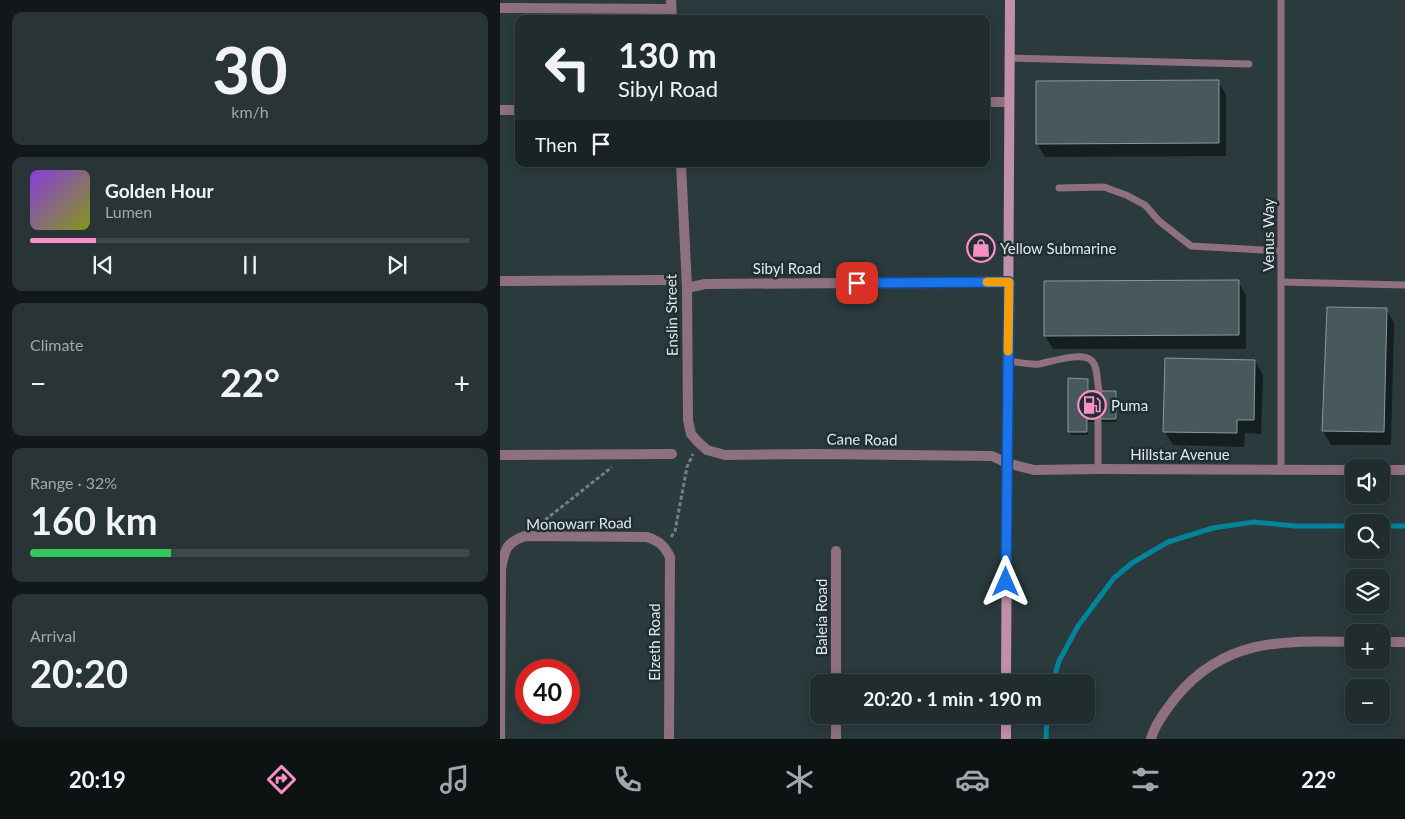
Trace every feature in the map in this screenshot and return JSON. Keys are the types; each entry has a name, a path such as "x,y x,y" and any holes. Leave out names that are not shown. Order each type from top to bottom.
{"street":[{"path":"1006,674 1010,0"},
{"path":"500,8 671,9"},
{"path":"990,102 1009,102"},
{"path":"500,110 515,110"},
{"name":"Enslin Street","path":"681,167 687,288 688,420 691,434 698,442"},
{"path":"500,281 664,280"},
{"name":"Sibyl Road","path":"687,288 705,284 1009,282"},
{"name":"Cane Road","path":"698,442 707,450 725,455 992,456 1007,463"},
{"path":"500,455 672,454"},
{"name":"Hillstar Avenue","path":"1007,463 1034,470 1345,470"},
{"path":"1390,470 1405,470"},
{"name":"Monowarr Road","path":"500,739 501,569 505,548 514,540 525,536 647,537 658,540 665,547"},
{"name":"Elzeth Road","path":"665,547 670,557 669,739"},
{"name":"Baleia Road","path":"836,551 836,674"},
{"path":"1151,739 1168,708 1193,677 1213,663 1237,651 1284,642 1345,642"},
{"path":"1390,642 1405,642"},
{"path":"836,724 836,739"},
{"path":"1006,724 1006,739"}],"lane":[{"name":"Venus Way","path":"1281,0 1281,470"},
{"path":"1010,58 1249,64"},
{"path":"1059,188 1104,187 1126,196 1146,205 1160,222 1191,246 1281,251"},
{"path":"1282,282 1405,285"},
{"path":"1008,361 1038,364 1060,358 1090,359 1094,363 1099,391"},
{"path":"1098,419 1098,469"}],"path":[{"path":"665,547 675,531 687,467 698,442"},
{"path":"525,536 613,466"}],"building":[{"path":"1219,80 1219,143 1036,144 1036,81"},
{"path":"1239,280 1239,335 1044,336 1044,281"},
{"path":"1327,307 1387,308 1384,432 1322,431"},
{"path":"1165,358 1255,360 1254,420 1237,420 1237,433 1163,432"},
{"name":"Puma","path":"1068,378 1088,379 1088,391 1116,391 1116,419 1087,419 1087,432 1068,432"}],"waterway":[{"path":"1055,674 1059,661 1078,626 1114,578 1132,563 1168,542 1213,528 1254,522 1295,526 1345,526"},
{"path":"1390,526 1405,526"},
{"path":"1046,739 1047,724"}],"slow traffic":[{"path":"987,282 1009,282 1008,351"}],"place":[{"name":"Yellow Submarine","path":"981,248"},
{"name":"Puma","path":"1092,405"}],"route":[{"path":"857,283 1009,282 1006,582"}]}
